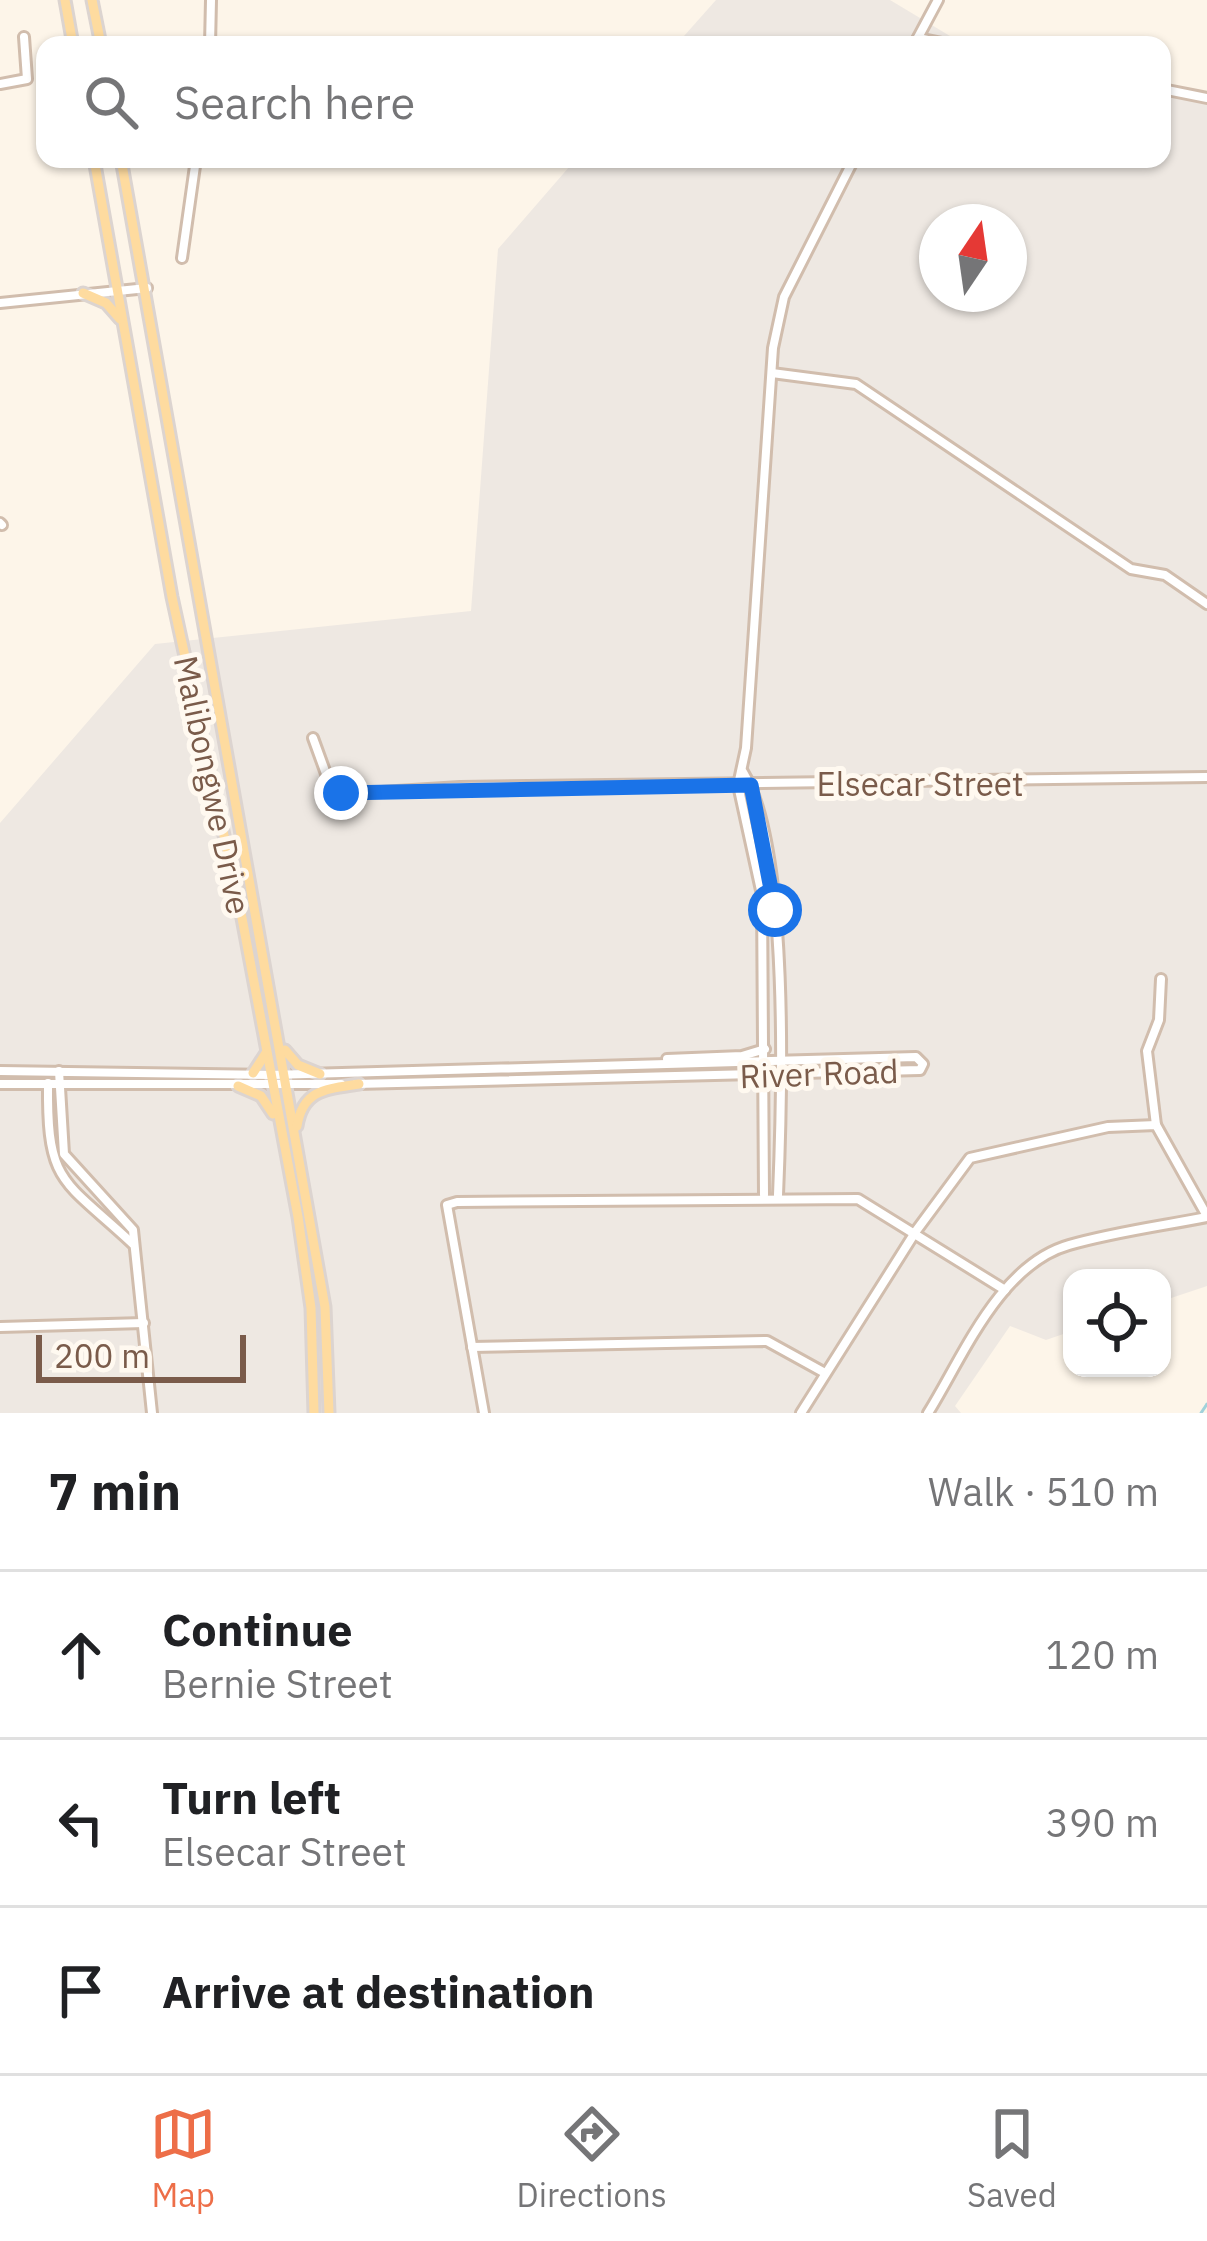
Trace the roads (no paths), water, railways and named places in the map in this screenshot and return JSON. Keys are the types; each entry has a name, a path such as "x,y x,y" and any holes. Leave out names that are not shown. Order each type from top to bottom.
{"main road":[{"path":"65,0 71,36"},
{"path":"92,0 99,36"},
{"name":"Malibongwe Drive","path":"96,168 172,597 283,1136 311,1308 314,1413"},
{"name":"Malibongwe Drive","path":"123,168 325,1307 328,1413"},
{"path":"83,293 106,303 124,323"},
{"path":"280,1040 294,1062 320,1074"},
{"path":"253,1072 266,1052"},
{"path":"296,1132 302,1104 314,1093 358,1084"},
{"path":"238,1086 266,1100 283,1136"}],"street":[{"path":"210,36 212,0"},
{"path":"919,36 938,0"},
{"path":"0,84 26,80 24,37"},
{"path":"1171,90 1207,98"},
{"path":"182,259 195,168"},
{"path":"764,1196 762,891 738,785 743,772 776,322 799,263 849,168"},
{"path":"0,303 147,288"},
{"path":"772,373 854,382 1131,569 1165,575 1207,604"},
{"name":"Elsecar Street","path":"313,738 333,793 1207,777"},
{"path":"743,772 751,785 775,898 778,1196"},
{"path":"928,1413 1004,1290 1066,1246 1207,1217 1156,1125 1147,1051 1159,1022 1161,980"},
{"path":"654,1063 765,1049"},
{"name":"River Road","path":"0,1084 238,1086 272,1080 358,1084 779,1076 920,1070 923,1064 916,1058 654,1063 320,1074 287,1080"},
{"name":"River Road","path":"0,1070 253,1072 272,1080"},
{"path":"54,1071 61,1084 64,1154 125,1218 134,1245 152,1413"},
{"path":"54,1071 49,1084 48,1146 56,1170 134,1245"},
{"path":"741,1076 766,1096"},
{"path":"801,1413 916,1231 970,1158 1108,1126 1156,1125"},
{"path":"484,1413 447,1204 858,1198 1004,1290"},
{"path":"0,1327 144,1323"},
{"path":"472,1347 766,1341 825,1373"}],"waterway":[{"path":"1201,1413 1207,1404"}]}
